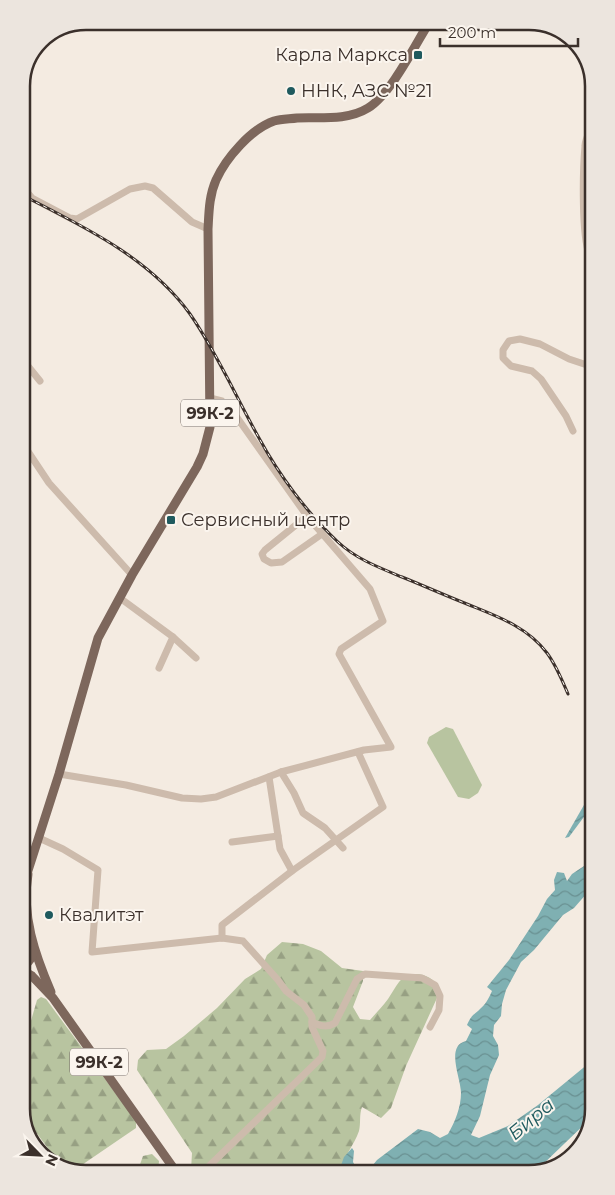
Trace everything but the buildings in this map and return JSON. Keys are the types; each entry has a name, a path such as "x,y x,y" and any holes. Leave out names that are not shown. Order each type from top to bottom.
{"main road":[{"name":"99К-2","path":"30,866 59,774 98,638 132,575 203,454 210,427 208,229 210,201 216,180 227,162 249,135 274,121 295,118 350,116 370,108 392,83 424,30"},
{"name":"99К-2","path":"30,936 53,998"},
{"path":"30,962 34,950"},
{"name":"99К-2","path":"30,975 53,998 172,1165"}],"street":[{"path":"30,196 70,218 77,219 130,189 145,186 153,188 192,222 208,229"},
{"path":"573,431 566,416 541,379 532,371 511,366 503,358 503,350 509,342 520,339 540,344 569,359 585,364"},
{"path":"30,369 40,381"},
{"path":"59,774 126,785 182,798 201,799 216,797 281,772 358,752 391,747 339,654 341,650 380,624 383,619 370,589 307,516 230,409 222,401 210,398"},
{"path":"30,454 49,483 132,575"},
{"path":"307,516 265,550 262,554 264,559 271,563 282,562 322,534"},
{"path":"120,598 174,637 196,658"},
{"path":"159,668 174,637"},
{"path":"222,938 222,925 335,839 383,807 358,752"},
{"path":"281,772 304,813 325,828 343,848"},
{"path":"269,777 280,849 292,871"},
{"path":"232,842 278,836"},
{"path":"39,838 72,854 98,870 92,952 222,938 243,941 286,991 304,1005 312,1017 312,1027 323,1051 322,1057 210,1165"},
{"path":"312,1022 318,1025 329,1026 335,1023 357,979 364,974 422,978 435,985 440,996 439,1010 430,1028"}],"green space":[{"path":"446,727 453,729 482,785 478,793 469,799 458,797 427,743 429,737"},
{"path":"282,942 303,944 321,951 342,968 363,971 363,981 353,1007 360,1019 370,1020 386,1002 399,982 409,975 421,974 436,983 439,988 437,998 406,1066 391,1108 381,1118 362,1107 359,1131 342,1165 191,1165 192,1153 137,1070 138,1060 147,1050 166,1049 184,1036 217,1008 245,979 261,969 267,955"},
{"path":"41,997 46,999 136,1121 136,1128 82,1165 65,1161 65,1130 33,1129 30,1110 30,1024 37,1000"},
{"path":"152,1154 159,1161 159,1165 140,1165 143,1156"}],"water":[{"path":"585,803 585,815 569,837 565,838"},
{"name":"Бира","path":"585,865 585,895 574,908 563,915 534,950 521,962 506,990 501,1016 494,1025 493,1036 498,1045 499,1055 490,1075 480,1116 471,1135 479,1138 508,1126 538,1105 585,1066 585,1117 582,1126 544,1163 540,1164 373,1165 418,1129 430,1132 440,1138 448,1134 457,1114 461,1098 455,1056 456,1049 466,1041 472,1029 467,1025 487,1001 492,991 487,987 509,960 547,899 555,890 554,880 557,872 564,873 567,881 572,874"},
{"path":"352,1148 354,1151 353,1162 355,1165 341,1165 344,1157"}],"railway":[{"path":"30,199 91,231 135,259 173,294 190,314 209,344 276,466 305,507 338,542 368,562 497,616 519,628 539,643 547,653 568,694"}],"place":[{"name":"Карла Маркса","path":"418,55"},
{"name":"ННК, АЗС №21","path":"291,91"},
{"name":"Сервисный центр","path":"171,520"},
{"name":"Квалитэт","path":"49,915"}]}
